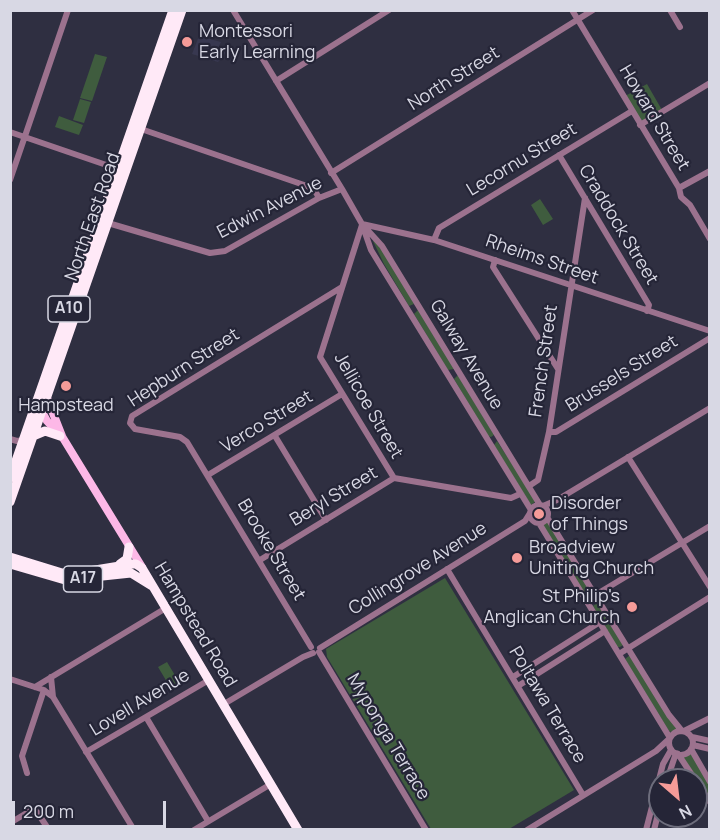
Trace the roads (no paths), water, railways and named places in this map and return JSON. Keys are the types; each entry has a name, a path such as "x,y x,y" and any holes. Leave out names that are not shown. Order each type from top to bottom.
{"highway":[{"name":"North East Road","path":"42,398 122,171 173,10"},
{"name":"North East Road","path":"10,478 108,223 122,171 141,129 182,10"},
{"path":"10,502 42,412 42,398"},
{"path":"33,436 45,431 61,437"},
{"path":"115,567 127,559 129,547"},
{"name":"A17","path":"10,556 62,573 72,574 136,564 142,568"},
{"name":"A17","path":"10,564 65,580 131,573 154,587"},
{"name":"Hampstead Road","path":"142,568 298,830"}],"main road":[{"name":"Hampstead Road","path":"42,398 61,437"},
{"name":"Hampstead Road","path":"42,412 61,437 142,568"}],"street":[{"path":"10,180 68,10"},
{"name":"Galway Avenue","path":"233,10 342,189 362,224 372,250 670,738"},
{"path":"276,81 389,10"},
{"name":"Howard Street","path":"572,10 679,188 681,197 690,205 710,239"},
{"name":"North Street","path":"332,173 593,10"},
{"path":"670,10 680,27"},
{"path":"640,125 710,82"},
{"name":"Lecornu Street","path":"434,240 439,228 632,111"},
{"path":"141,129 307,186 314,189 319,198"},
{"path":"10,132 122,171"},
{"name":"Craddock Street","path":"559,155 649,305 647,310"},
{"path":"679,188 710,171"},
{"name":"Edwin Avenue","path":"108,223 210,253 225,251 319,198 342,189"},
{"name":"French Street","path":"529,486 538,480 549,432 585,198"},
{"name":"Galway Avenue","path":"362,224 382,246 544,507"},
{"name":"Rheims Street","path":"362,224 434,240 710,332"},
{"name":"Jellicoe Street","path":"362,224 320,357 394,478 511,498 520,494"},
{"path":"495,260 493,267 558,369"},
{"name":"Hepburn Street","path":"208,475 187,441 180,437 135,429 130,423 132,416 342,287"},
{"name":"Brussels Street","path":"549,432 556,432 710,338"},
{"name":"Verco Street","path":"208,475 342,394"},
{"path":"547,518 533,517 536,505 544,507 557,500 710,408"},
{"path":"275,436 326,520"},
{"path":"11,439 24,440"},
{"path":"628,458 710,587"},
{"name":"Brooke Street","path":"208,475 315,648"},
{"name":"Beryl Street","path":"260,560 394,478"},
{"path":"544,507 547,518 669,715 683,731 691,736 710,741"},
{"name":"Collingrove Avenue","path":"224,704 533,517"},
{"path":"587,601 710,526"},
{"name":"Poltawa Terrace","path":"447,569 584,795"},
{"path":"619,654 710,597"},
{"path":"34,687 166,608"},
{"path":"513,677 600,622"},
{"path":"518,686 605,631"},
{"name":"Myponga Terrace","path":"315,648 426,830"},
{"path":"51,677 53,697"},
{"path":"10,679 44,690 53,697 134,830"},
{"name":"Lovell Avenue","path":"86,752 209,680"},
{"path":"27,773 22,756 44,690"},
{"path":"146,717 208,821"},
{"path":"527,830 659,750 675,732 683,731 710,718"},
{"path":"701,723 691,736 692,747 710,782"},
{"path":"696,728 701,739"},
{"path":"670,738 674,751 710,802"},
{"path":"659,750 686,753 692,747"},
{"path":"692,747 710,749"},
{"path":"646,830 665,753 659,750"},
{"path":"663,764 674,751"},
{"path":"670,768 674,751"},
{"path":"194,830 271,784"},
{"path":"10,823 30,811 38,812 49,830"}],"place":[{"name":"Montessori Early Learning","path":"187,42"},
{"name":"Hampstead","path":"66,386"},
{"name":"Disorder of Things","path":"539,514"},
{"name":"Broadview Uniting Church","path":"517,558"},
{"name":"St Philip's Anglican Church","path":"632,607"}]}
